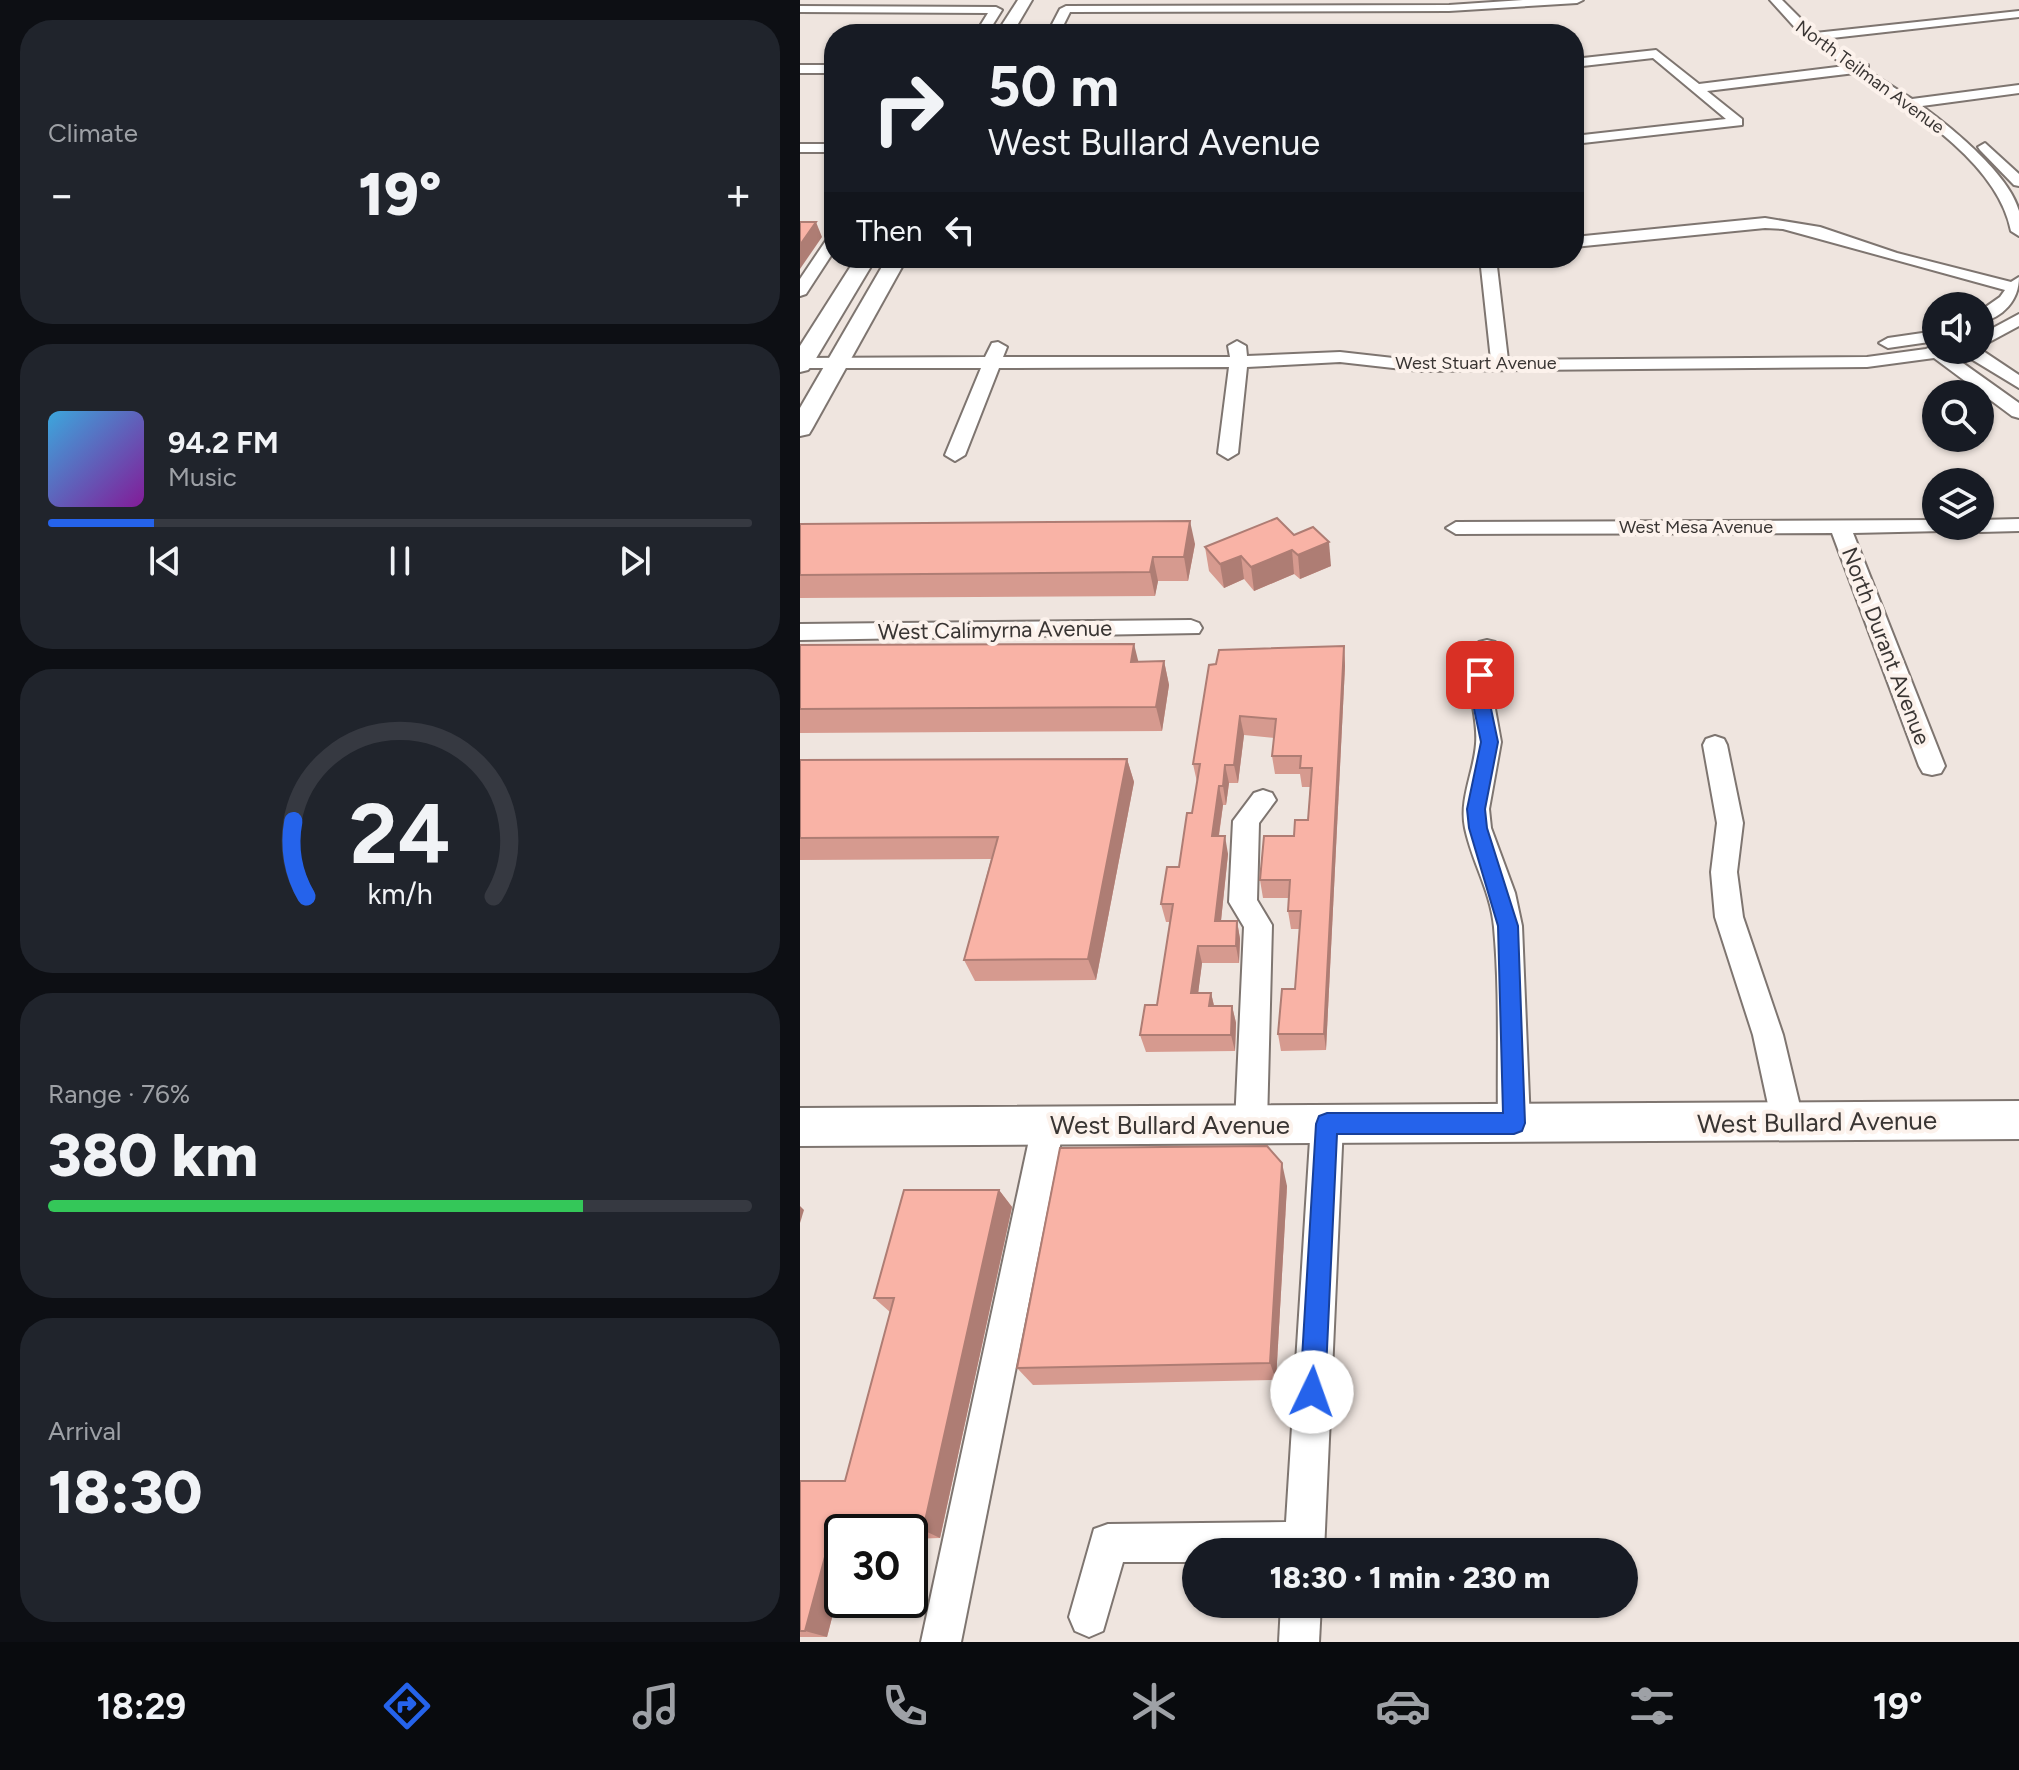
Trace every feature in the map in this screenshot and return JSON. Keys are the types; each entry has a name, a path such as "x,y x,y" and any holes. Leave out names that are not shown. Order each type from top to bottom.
{"main road":[{"path":"1010,24 1025,0"},
{"path":"804,358 860,268"},
{"path":"800,429 891,268"},
{"name":"West Bullard Avenue","path":"800,1127 2019,1120"}],"street":[{"path":"1058,24 1066,9 1449,8 1577,0"},
{"name":"North Teilman Avenue","path":"1776,0 1788,16 1812,37 1935,123 1994,180 2018,223 2019,231"},
{"name":"North Teilman Avenue","path":"1801,7 1829,35 1979,141 2017,178"},
{"path":"800,9 996,10 987,24"},
{"path":"1812,37 2019,14"},
{"path":"1584,62 1656,54 1737,122 1584,139"},
{"path":"1697,88 1876,67"},
{"path":"800,69 824,69"},
{"path":"1908,104 2019,89"},
{"path":"800,148 824,148"},
{"path":"1994,180 2017,178"},
{"path":"1584,242 1765,223 1792,223 1815,228 1888,255 2018,286 2006,301 1994,309"},
{"path":"800,291 824,244"},
{"path":"1489,268 1499,356"},
{"path":"1994,334 2019,319"},
{"name":"West Stuart Avenue","path":"804,358 840,354 1238,354 1340,357 1420,366 1499,356 1922,345"},
{"name":"West Stuart Avenue","path":"1499,356 1867,362 1922,349"},
{"path":"955,455 996,354"},
{"path":"1228,453 1238,354"},
{"path":"1961,364 2019,412"},
{"path":"1990,364 2019,383"},
{"path":"1994,526 2019,525"},
{"name":"North Durant Avenue","path":"1840,526 1932,766"},
{"name":"West Mesa Avenue","path":"1456,528 1922,526"},
{"name":"West Calimyrna Avenue","path":"800,632 1191,628"},
{"path":"1487,648 1480,675 1480,692 1489,742 1476,809 1478,828 1508,926 1514,1123"},
{"path":"1715,745 1730,823 1724,872 1729,917 1768,1035 1788,1123"},
{"path":"1251,1124 1258,925 1243,902 1246,821 1263,800"},
{"path":"1304,1538 1327,1124"},
{"path":"941,1642 1048,1126"},
{"path":"1089,1617 1108,1543 1182,1545"},
{"path":"1299,1642 1300,1618"}],"building":[{"path":"800,222 816,222 800,245"},
{"path":"1277,518 1294,535 1313,527 1329,542 1298,555 1292,550 1251,567 1241,556 1220,564 1205,547"},
{"path":"1190,521 1184,557 1153,557 1150,572 800,575 800,524"},
{"path":"1134,644 1131,662 1164,661 1156,707 800,709 800,645"},
{"path":"1344,646 1324,1034 1278,1034 1282,989 1295,989 1301,911 1288,911 1290,880 1260,880 1264,836 1294,836 1295,820 1308,820 1312,768 1300,768 1301,756 1272,756 1276,719 1240,716 1234,765 1225,765 1212,836 1225,836 1215,921 1237,921 1236,946 1198,946 1191,993 1211,993 1209,1006 1232,1006 1231,1035 1140,1035 1145,1005 1157,1005 1173,904 1161,904 1167,867 1179,867 1187,813 1192,813 1200,764 1193,764 1209,665 1216,664 1219,650"},
{"path":"1127,759 1088,959 964,960 998,837 800,838 800,760"},
{"path":"1267,1146 1282,1163 1270,1363 1017,1368 1060,1148"},
{"path":"904,1190 999,1190 927,1514 824,1514 824,1561 805,1631 800,1631 800,1481 845,1481 894,1298 874,1298"}],"route":[{"path":"1312,1392 1327,1124 1514,1123 1508,926 1501,893 1478,828 1476,809 1489,742 1481,704 1480,675"}]}
